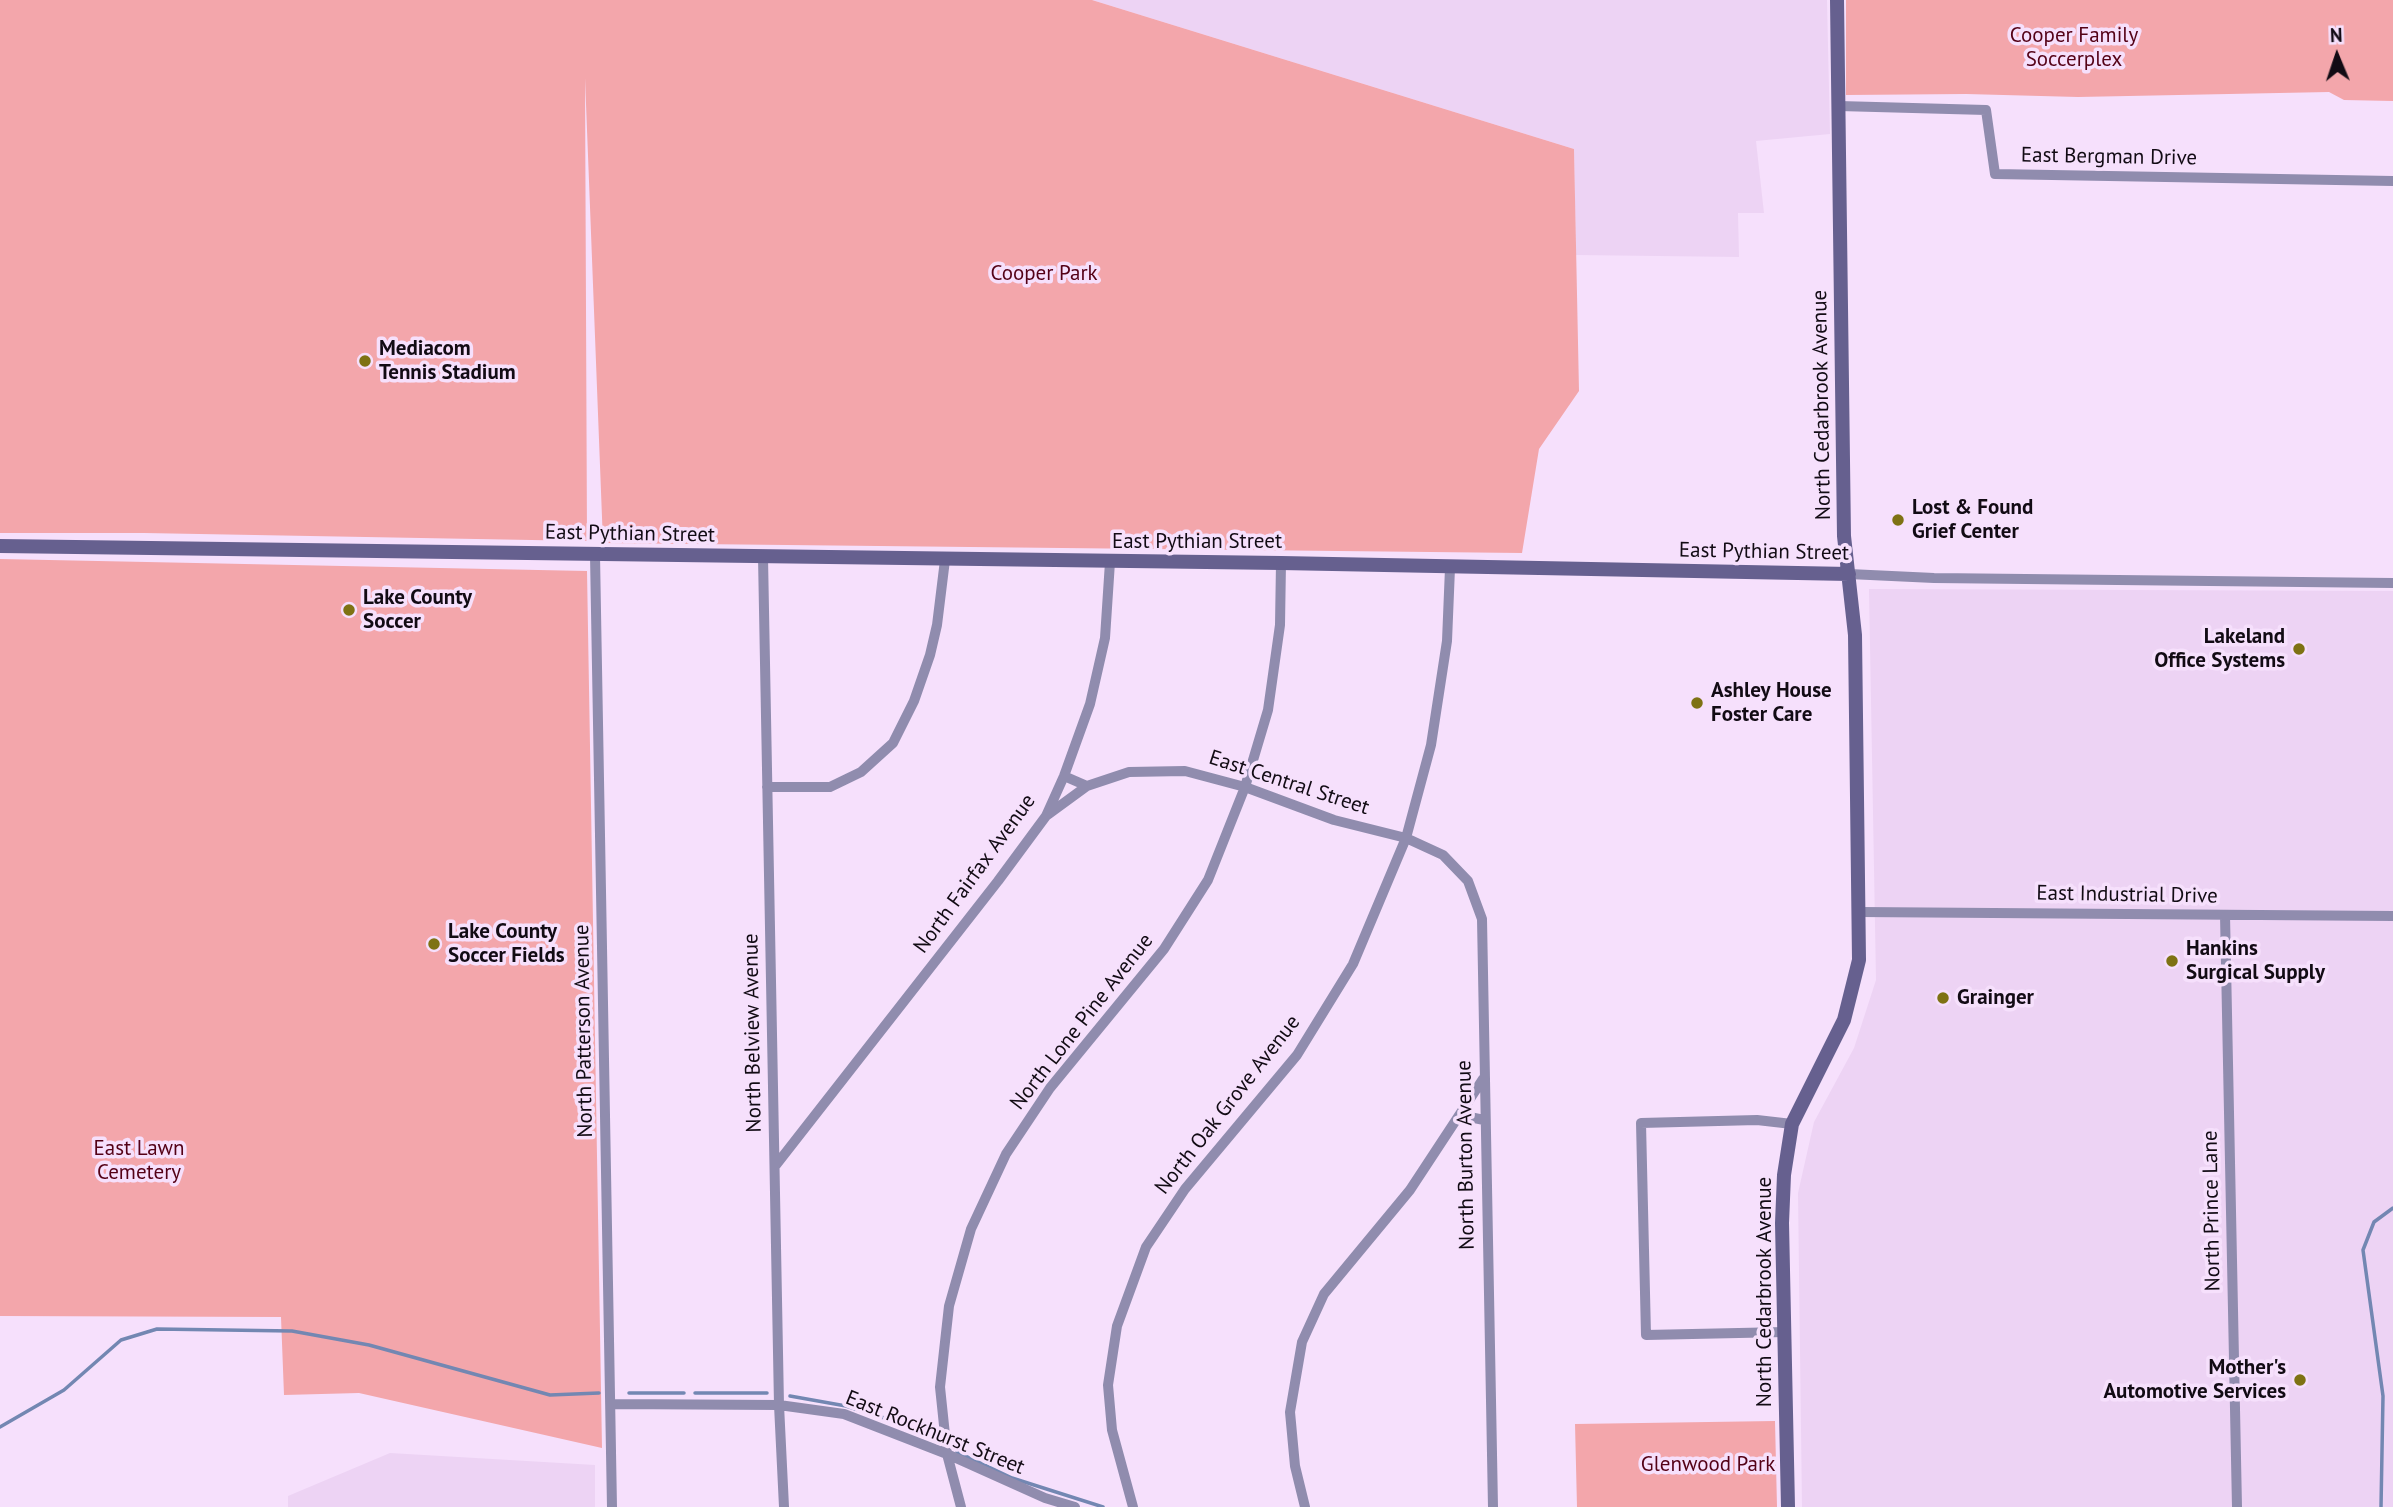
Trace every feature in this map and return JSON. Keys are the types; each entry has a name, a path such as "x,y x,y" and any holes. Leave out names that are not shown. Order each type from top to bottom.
{"street":[{"name":"North Cedarbrook Avenue","path":"1788,1507 1782,1197 1792,1124 1844,1020 1859,960 1855,635 1844,536 1838,0"},
{"name":"East Bergman Drive","path":"1839,106 1986,110 1995,174 2393,181"},
{"name":"East Pythian Street","path":"0,545 1281,563 1934,578 2393,583"},
{"name":"North Patterson Avenue","path":"595,555 612,1507"},
{"name":"North Belview Avenue","path":"763,557 779,1405 784,1507"},
{"path":"767,787 830,787 861,772 894,743 914,701 930,655 937,625 945,560"},
{"name":"North Fairfax Avenue","path":"776,1166 991,891 1046,816 1064,776 1090,704 1105,638 1110,562"},
{"name":"North Lone Pine Avenue","path":"961,1507 947,1454 940,1387 949,1306 971,1229 1006,1154 1050,1088 1164,949 1208,880 1245,788 1268,710 1280,625 1281,563"},
{"name":"North Oak Grove Avenue","path":"1133,1507 1112,1430 1108,1385 1117,1326 1146,1247 1185,1189 1297,1055 1353,964 1406,838 1431,746 1447,641 1450,568"},
{"name":"East Central Street","path":"1046,816 1087,786 1129,772 1185,771 1245,788 1334,820 1406,838"},
{"path":"1064,776 1087,786"},
{"name":"North Burton Avenue","path":"1406,838 1443,855 1468,881 1482,919 1493,1507"},
{"name":"East Industrial Drive","path":"1860,912 2393,916"},
{"name":"North Prince Lane","path":"2225,915 2237,1507"},
{"path":"1305,1507 1295,1466 1290,1412 1302,1342 1324,1294 1410,1190 1483,1079"},
{"path":"1460,1115 1484,1120"},
{"path":"1785,1332 1646,1335 1641,1123 1757,1120 1792,1124"},
{"name":"East Rockhurst Street","path":"611,1404 779,1405 844,1414 947,1454 1045,1498 1075,1507"}],"shaded area":[{"path":"1092,0 1827,0 1830,134 1756,141 1764,213 1738,213 1739,257 1576,255 1574,149"},
{"path":"1869,589 2393,591 2393,1507 1802,1507 1798,1193 1814,1122 1854,1048 1876,980"},
{"path":"390,1453 595,1465 595,1507 288,1507 288,1496"}],"green space":[{"name":"Cooper Park","path":"0,0 1092,0 1574,149 1579,391 1539,449 1522,553 603,543 585,78 587,541 0,533"},
{"name":"Cooper Family Soccerplex","path":"1846,0 2393,0 2393,101 2344,100 2329,92 2078,97 1846,95"},
{"name":"East Lawn Cemetery","path":"0,559 587,571 602,1448 359,1393 284,1395 281,1317 0,1316"},
{"name":"Glenwood Park","path":"1775,1421 1777,1507 1577,1507 1575,1424"}],"waterway":[{"path":"2381,1507 2383,1396 2363,1250 2374,1222 2393,1208"},
{"path":"0,1427 64,1390 121,1340 157,1329 292,1331 369,1345 550,1395 599,1393"},
{"path":"629,1393 684,1393"},
{"path":"695,1393 767,1393"},
{"path":"790,1396 846,1406 897,1422 922,1434"},
{"path":"957,1452 1012,1478 1103,1507"}],"place":[{"name":"Mediacom Tennis Stadium","path":"365,361"},
{"name":"Lost & Found Grief Center","path":"1898,520"},
{"name":"Lake County Soccer","path":"349,610"},
{"name":"Lakeland Office Systems","path":"2299,649"},
{"name":"Ashley House Foster Care","path":"1697,703"},
{"name":"Lake County Soccer Fields","path":"434,944"},
{"name":"Hankins Surgical Supply","path":"2172,961"},
{"name":"Grainger","path":"1943,998"},
{"name":"Mother's Automotive Services","path":"2300,1380"}]}
